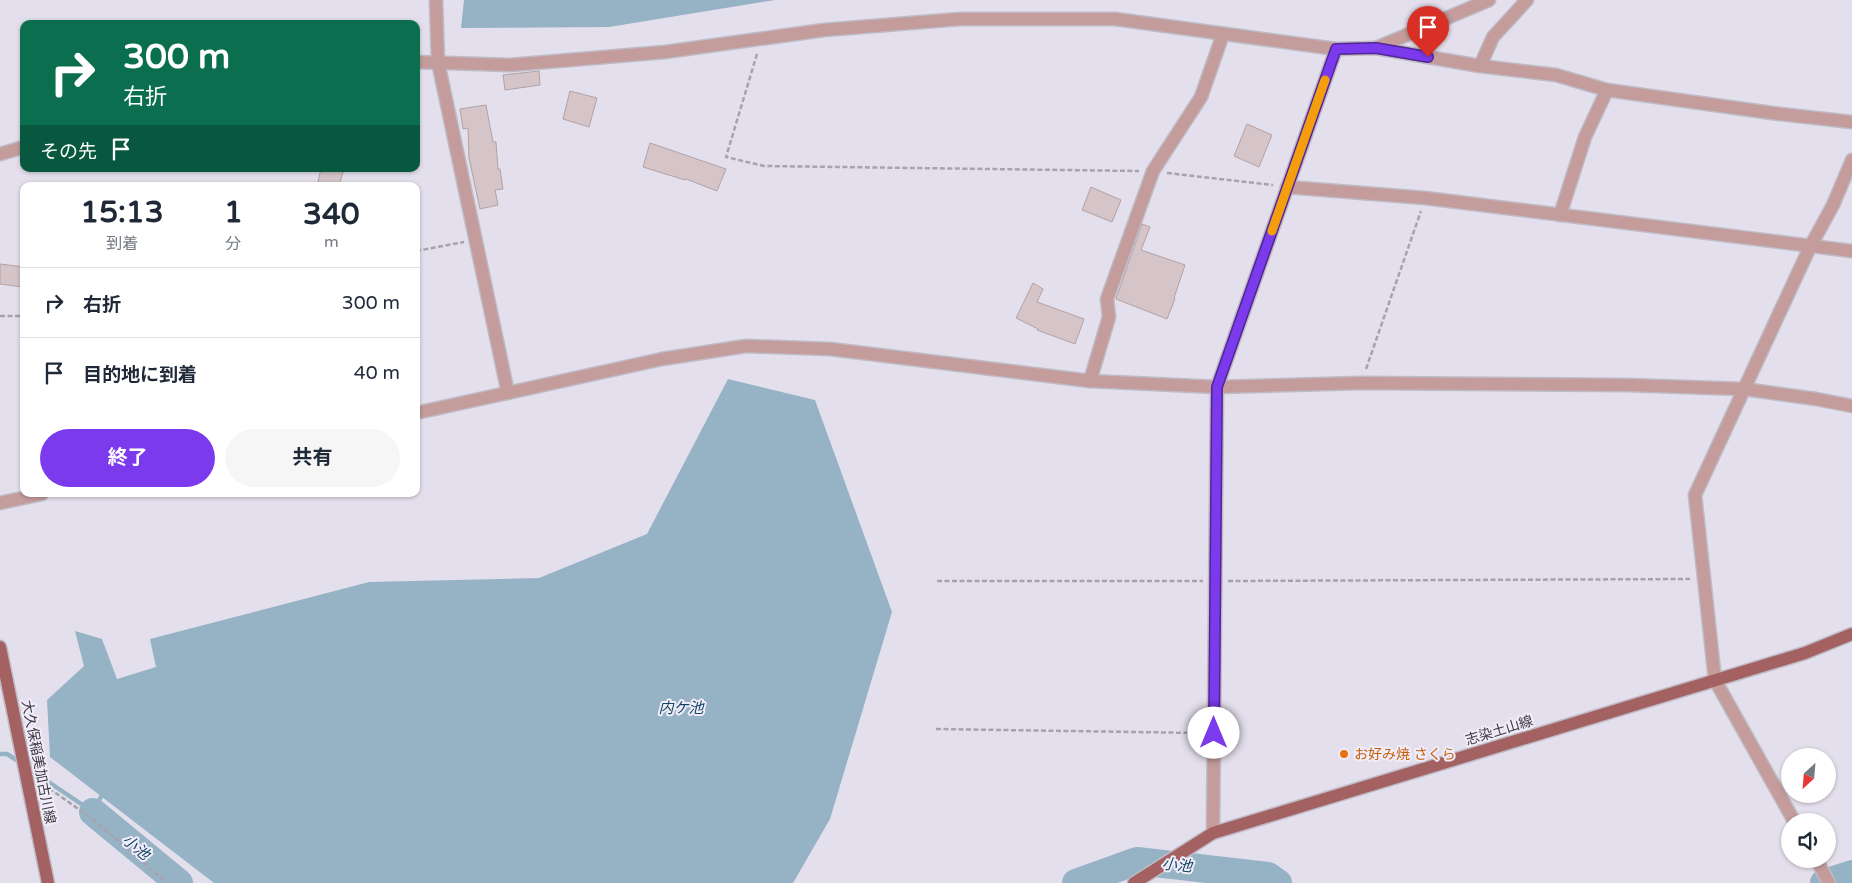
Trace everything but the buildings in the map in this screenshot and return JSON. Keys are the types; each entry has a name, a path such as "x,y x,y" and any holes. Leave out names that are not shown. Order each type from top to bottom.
{"main road":[{"name":"志染土山線","path":"1134,883 1213,833 1806,653 1852,634"},
{"name":"大久保稲美加古川線","path":"0,647 48,883"}],"street":[{"path":"436,0 438,62 508,393"},
{"path":"1376,48 1489,0"},
{"path":"1480,66 1493,37 1526,0"},
{"path":"420,62 510,65 665,52 824,30 960,19 1115,19 1336,49 1376,48 1480,66 1556,75 1607,90 1762,112 1852,122"},
{"path":"1090,381 1109,317 1107,299 1153,171 1201,97 1223,34"},
{"path":"1213,833 1217,387 1336,49"},
{"path":"1560,215 1585,137 1607,90"},
{"path":"0,154 20,148"},
{"path":"1790,813 1715,680 1695,495 1810,247 1833,205 1852,160"},
{"path":"1287,187 1425,198 1852,251"},
{"path":"420,412 662,358 746,346 830,349 1090,381 1217,387 1361,383 1627,385 1744,389 1852,406"},
{"path":"0,503 28,497"},
{"path":"1821,868 1827,879"}],"path":[{"path":"762,39 726,157 764,166 1153,171 1287,187"},
{"path":"1361,383 1425,198"},
{"path":"420,250 475,240"},
{"path":"0,316 20,316"},
{"path":"937,581 1704,579"},
{"path":"936,729 1214,733"},
{"path":"26,776 41,782 94,820 167,883"}],"water":[{"path":"464,0 775,0 609,27 461,28"},
{"name":"内ケ池","path":"728,379 815,400 892,612 830,819 793,883 214,883 50,757 47,700 84,666 75,631 102,639 117,679 156,667 150,639 369,582 539,578 647,534"}],"waterway":[{"path":"0,754 7,754 21,763"},
{"path":"28,768 93,812 104,791"},
{"name":"小池","path":"93,812 179,883"},
{"name":"小池","path":"1076,883 1137,861 1268,876 1278,883"},
{"name":"小池","path":"1824,883 1852,874"}],"slow traffic":[{"path":"1272,231 1325,80"}],"place":[{"name":"お好み焼 さくら","path":"1344,754"}],"route":[{"path":"1214,733 1217,387 1336,49 1376,48 1428,57"}]}
